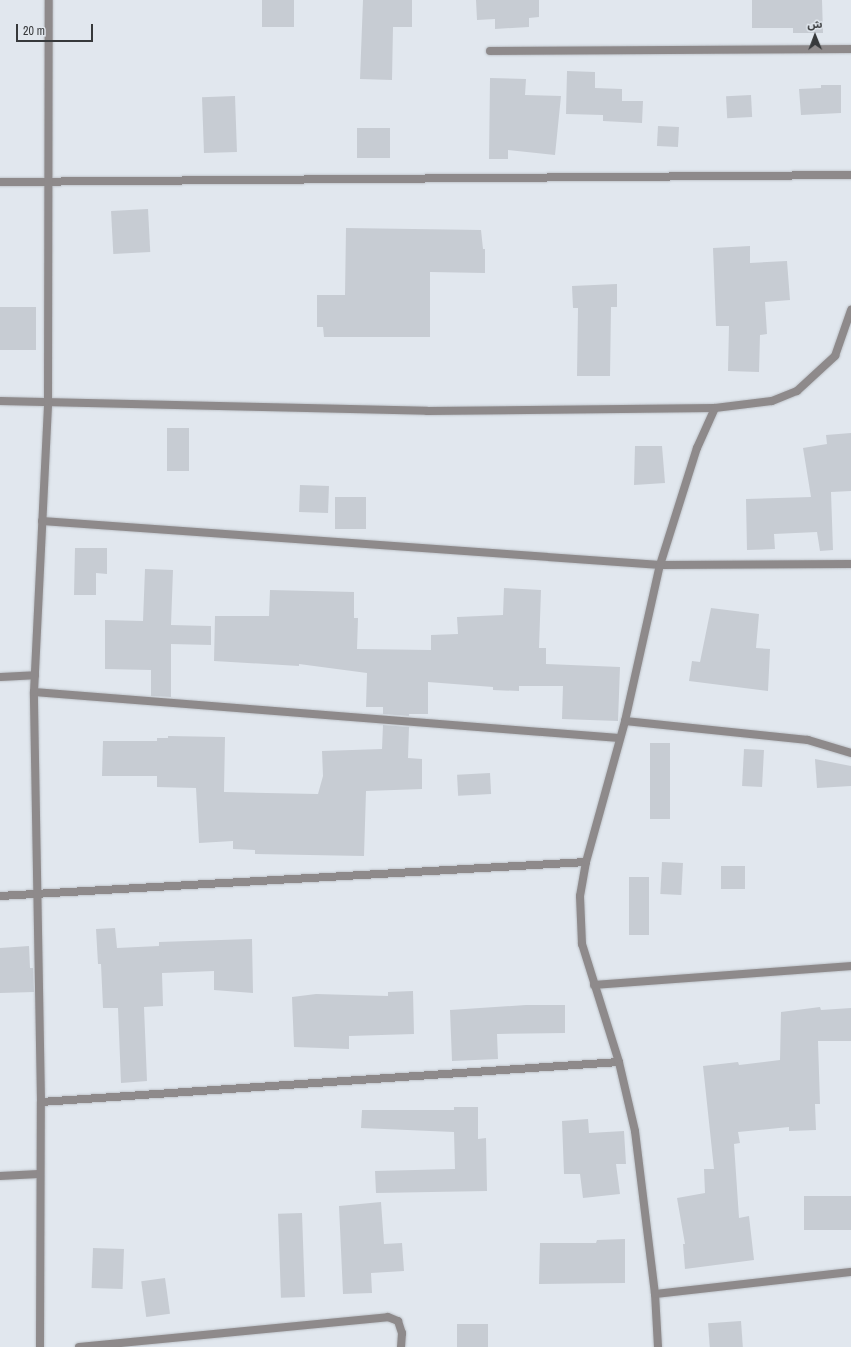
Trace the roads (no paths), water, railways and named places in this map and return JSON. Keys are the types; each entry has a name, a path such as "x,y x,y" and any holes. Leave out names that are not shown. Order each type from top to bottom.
{"street":[{"path":"40,1347 39,1174 41,1102 36,893 34,692 48,401 49,0"},
{"path":"490,51 851,49"},
{"path":"0,182 48,183 851,175"},
{"path":"0,401 427,411 715,408 772,401 797,391 835,356 851,310"},
{"path":"658,1347 655,1294 635,1131 619,1062 582,944 580,896 586,862 625,720 660,565 697,448 715,408"},
{"path":"42,521 660,565 851,564"},
{"path":"0,677 35,676"},
{"path":"34,692 619,738"},
{"path":"625,720 808,740 851,753"},
{"path":"0,896 586,862"},
{"path":"594,985 851,966"},
{"path":"41,1102 619,1062"},
{"path":"0,1176 39,1174"},
{"path":"655,1294 851,1272"},
{"path":"79,1347 388,1317 398,1321 402,1333 402,1347"}]}
